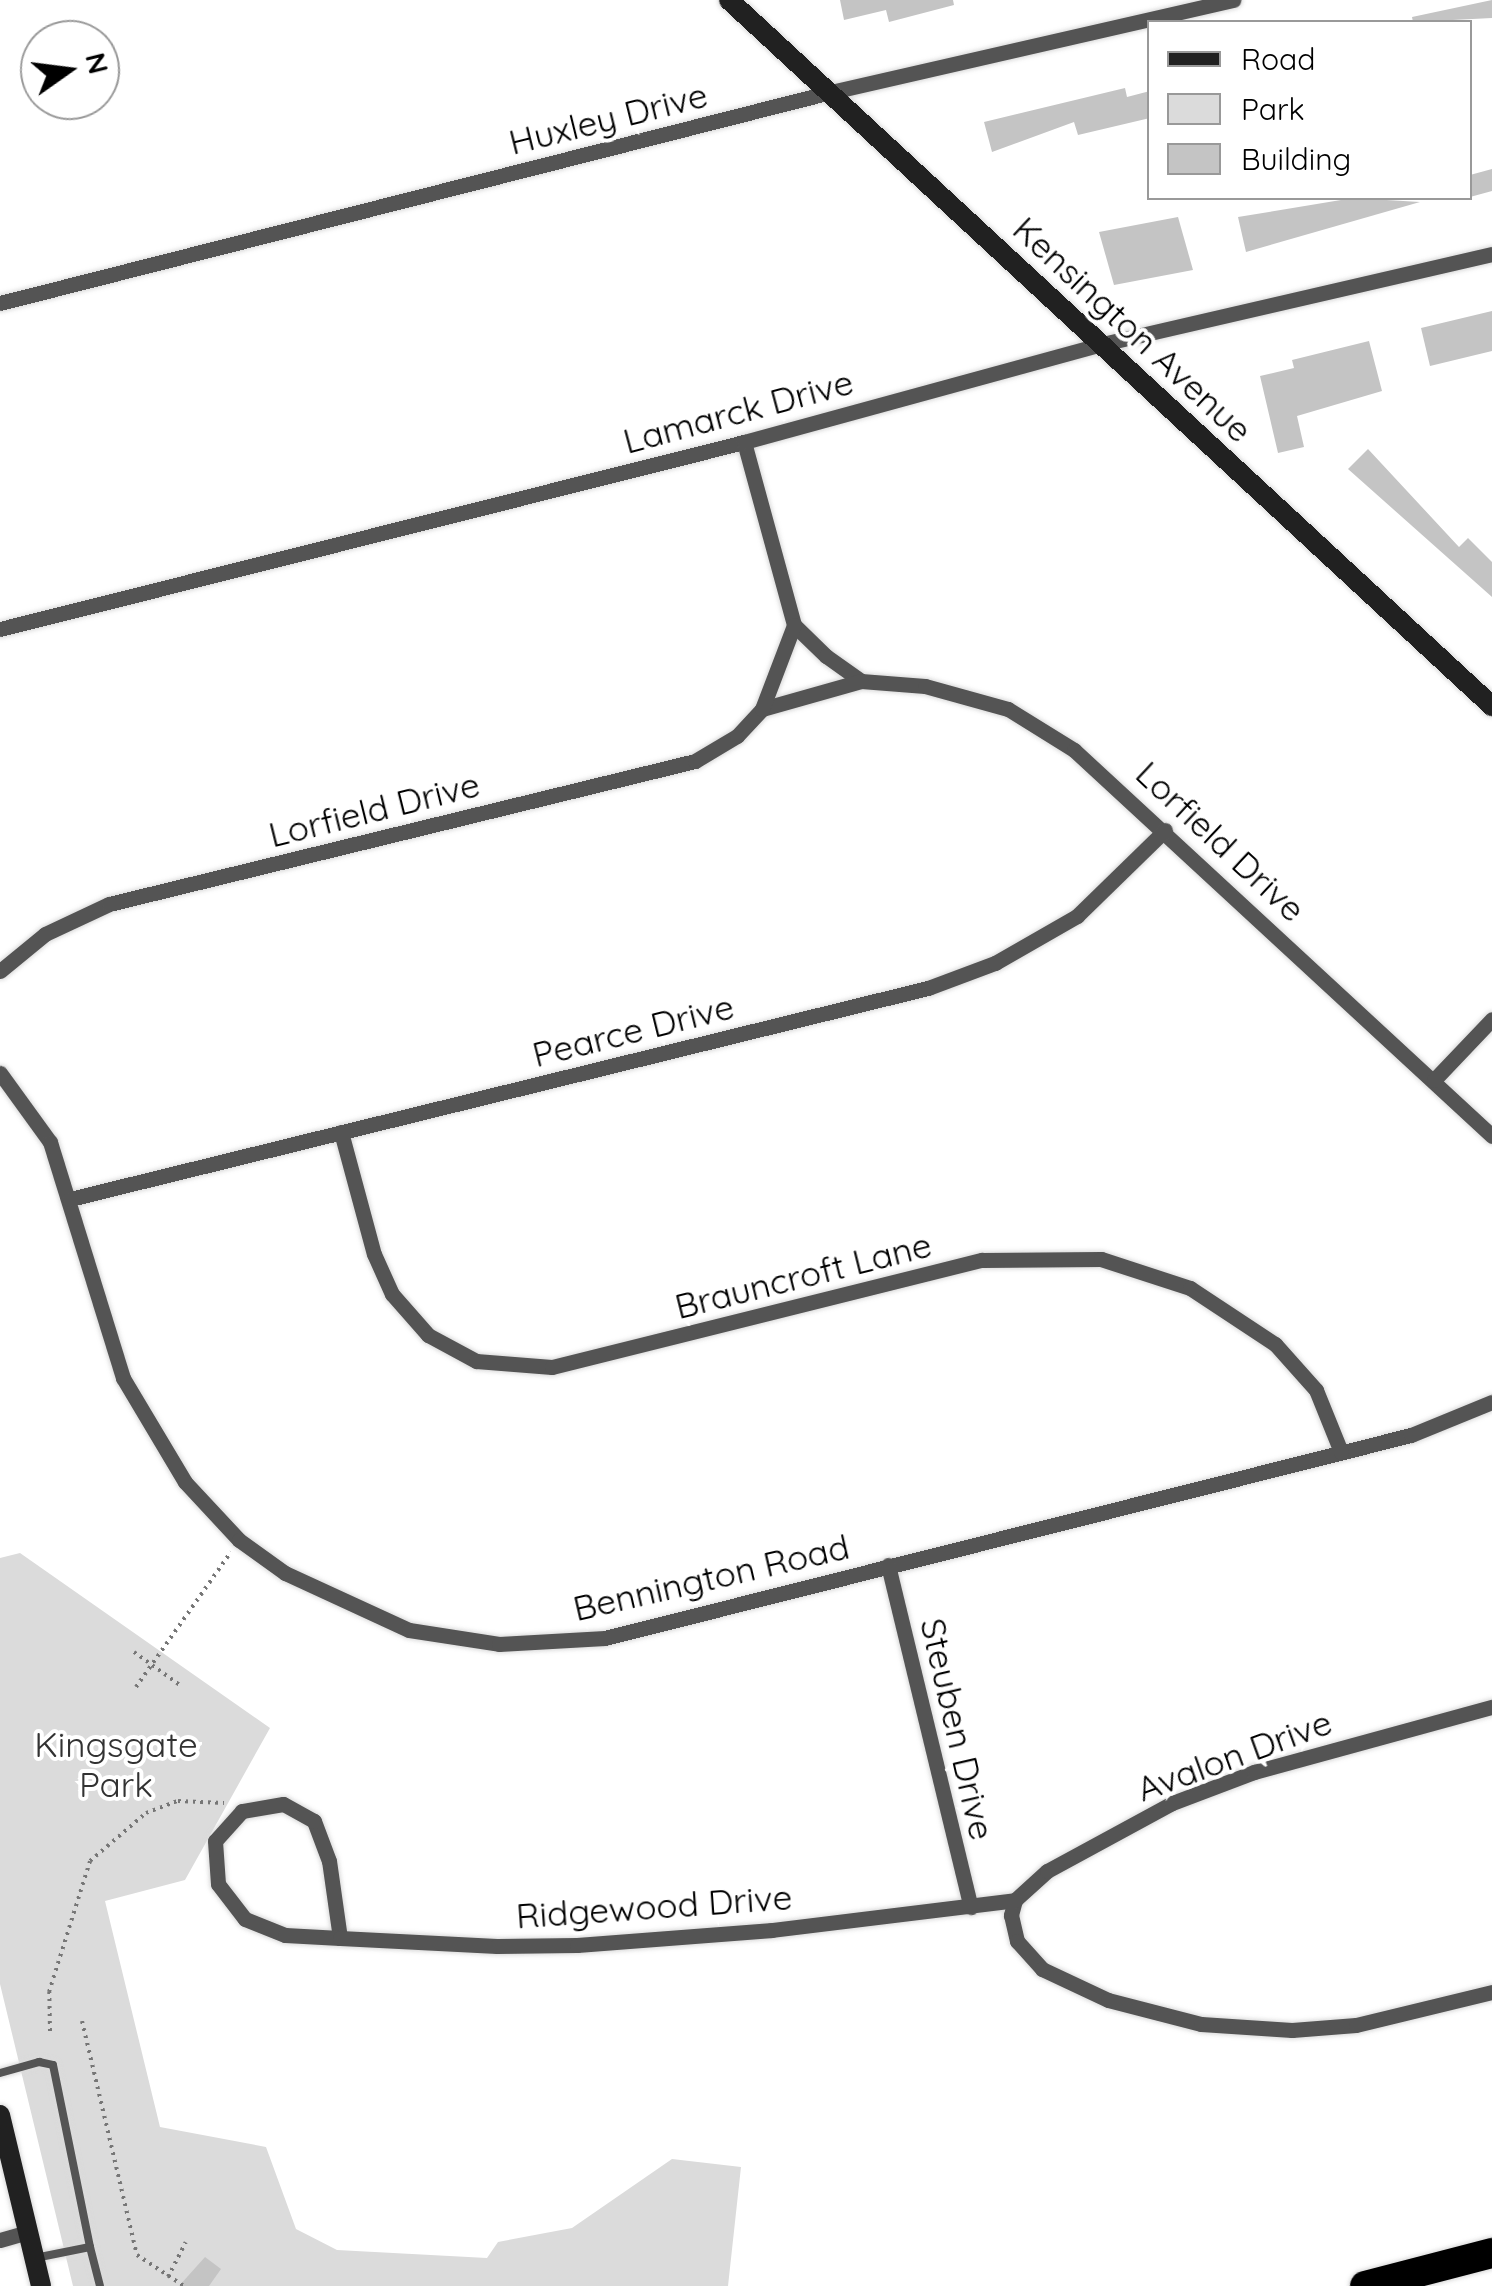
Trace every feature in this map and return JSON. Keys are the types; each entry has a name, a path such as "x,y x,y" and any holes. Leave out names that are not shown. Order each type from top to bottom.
{"highway":[{"path":"1365,2286 1492,2253"}],"street":[{"name":"Kensington Avenue","path":"729,0 1492,706"},
{"name":"Huxley Drive","path":"0,303 828,93 1233,0"},
{"name":"Lamarck Drive","path":"0,629 744,442 1102,344 1492,254"},
{"path":"744,442 794,624 826,656 860,681"},
{"name":"Lorfield Drive","path":"0,972 45,934 109,904 694,762 736,736 762,708 778,681 794,624"},
{"name":"Lorfield Drive","path":"762,708 860,681 925,686 1033,721 1164,830 1492,1136"},
{"name":"Pearce Drive","path":"70,1199 928,988 994,963 1077,916 1164,830"},
{"path":"1434,1080 1492,1019"},
{"name":"Bennington Road","path":"0,1074 50,1142 112,1349 143,1419 185,1482 239,1540 285,1574 366,1615 499,1644 605,1638 1411,1435 1492,1402"},
{"name":"Brauncroft Lane","path":"341,1132 392,1294 428,1335 476,1361 552,1367 982,1260 1101,1258 1190,1288 1274,1344 1316,1390 1341,1452"},
{"name":"Steuben Drive","path":"888,1565 971,1907"},
{"name":"Avalon Drive","path":"1016,1900 1047,1871 1172,1804 1288,1762 1492,1707"},
{"path":"242,1812 282,1804 314,1821 329,1860 340,1938"},
{"name":"Ridgewood Drive","path":"242,1812 215,1842 218,1884 245,1919 284,1935 578,1945 1016,1900"},
{"path":"1016,1900 1011,1915 1017,1941 1042,1969 1108,2000 1201,2024 1292,2030 1356,2025 1492,1992"},
{"path":"0,2114 41,2286"},
{"path":"0,2240 28,2232"}],"lane":[{"path":"0,2074 39,2062 52,2064 100,2286"},
{"path":"35,2258 90,2247"}],"path":[{"path":"136,1687 239,1540"},
{"path":"134,1652 180,1685"},
{"path":"50,2031 50,1992 90,1860 146,1813 178,1801 228,1803 242,1812"},
{"path":"82,2021 137,2255 184,2286"},
{"path":"168,2277 186,2242"}],"green space":[{"name":"Kingsgate Park","path":"20,1553 270,1728 185,1880 105,1901 160,2127 266,2147 296,2229 337,2250 487,2258 498,2242 572,2228 672,2159 741,2167 728,2286 73,2286 0,1984 0,1558"}],"building":[{"path":"840,0 953,0 954,5 889,22 886,10 844,20"},
{"path":"1492,0 1492,18 1412,17"},
{"path":"1125,88 1127,97 1147,92 1147,119 1078,135 1074,122 992,152 984,122"},
{"path":"1492,169 1492,191 1472,196 1472,174"},
{"path":"1341,200 1420,202 1246,252 1238,217"},
{"path":"1178,217 1193,270 1114,285 1099,232"},
{"path":"1492,311 1492,351 1430,366 1421,328"},
{"path":"1369,341 1382,391 1297,416 1304,447 1278,453 1260,376 1294,368 1292,360"},
{"path":"1368,449 1459,547 1468,538 1492,562 1492,597 1348,469"},
{"path":"205,2257 221,2269 209,2286 179,2286"}]}
